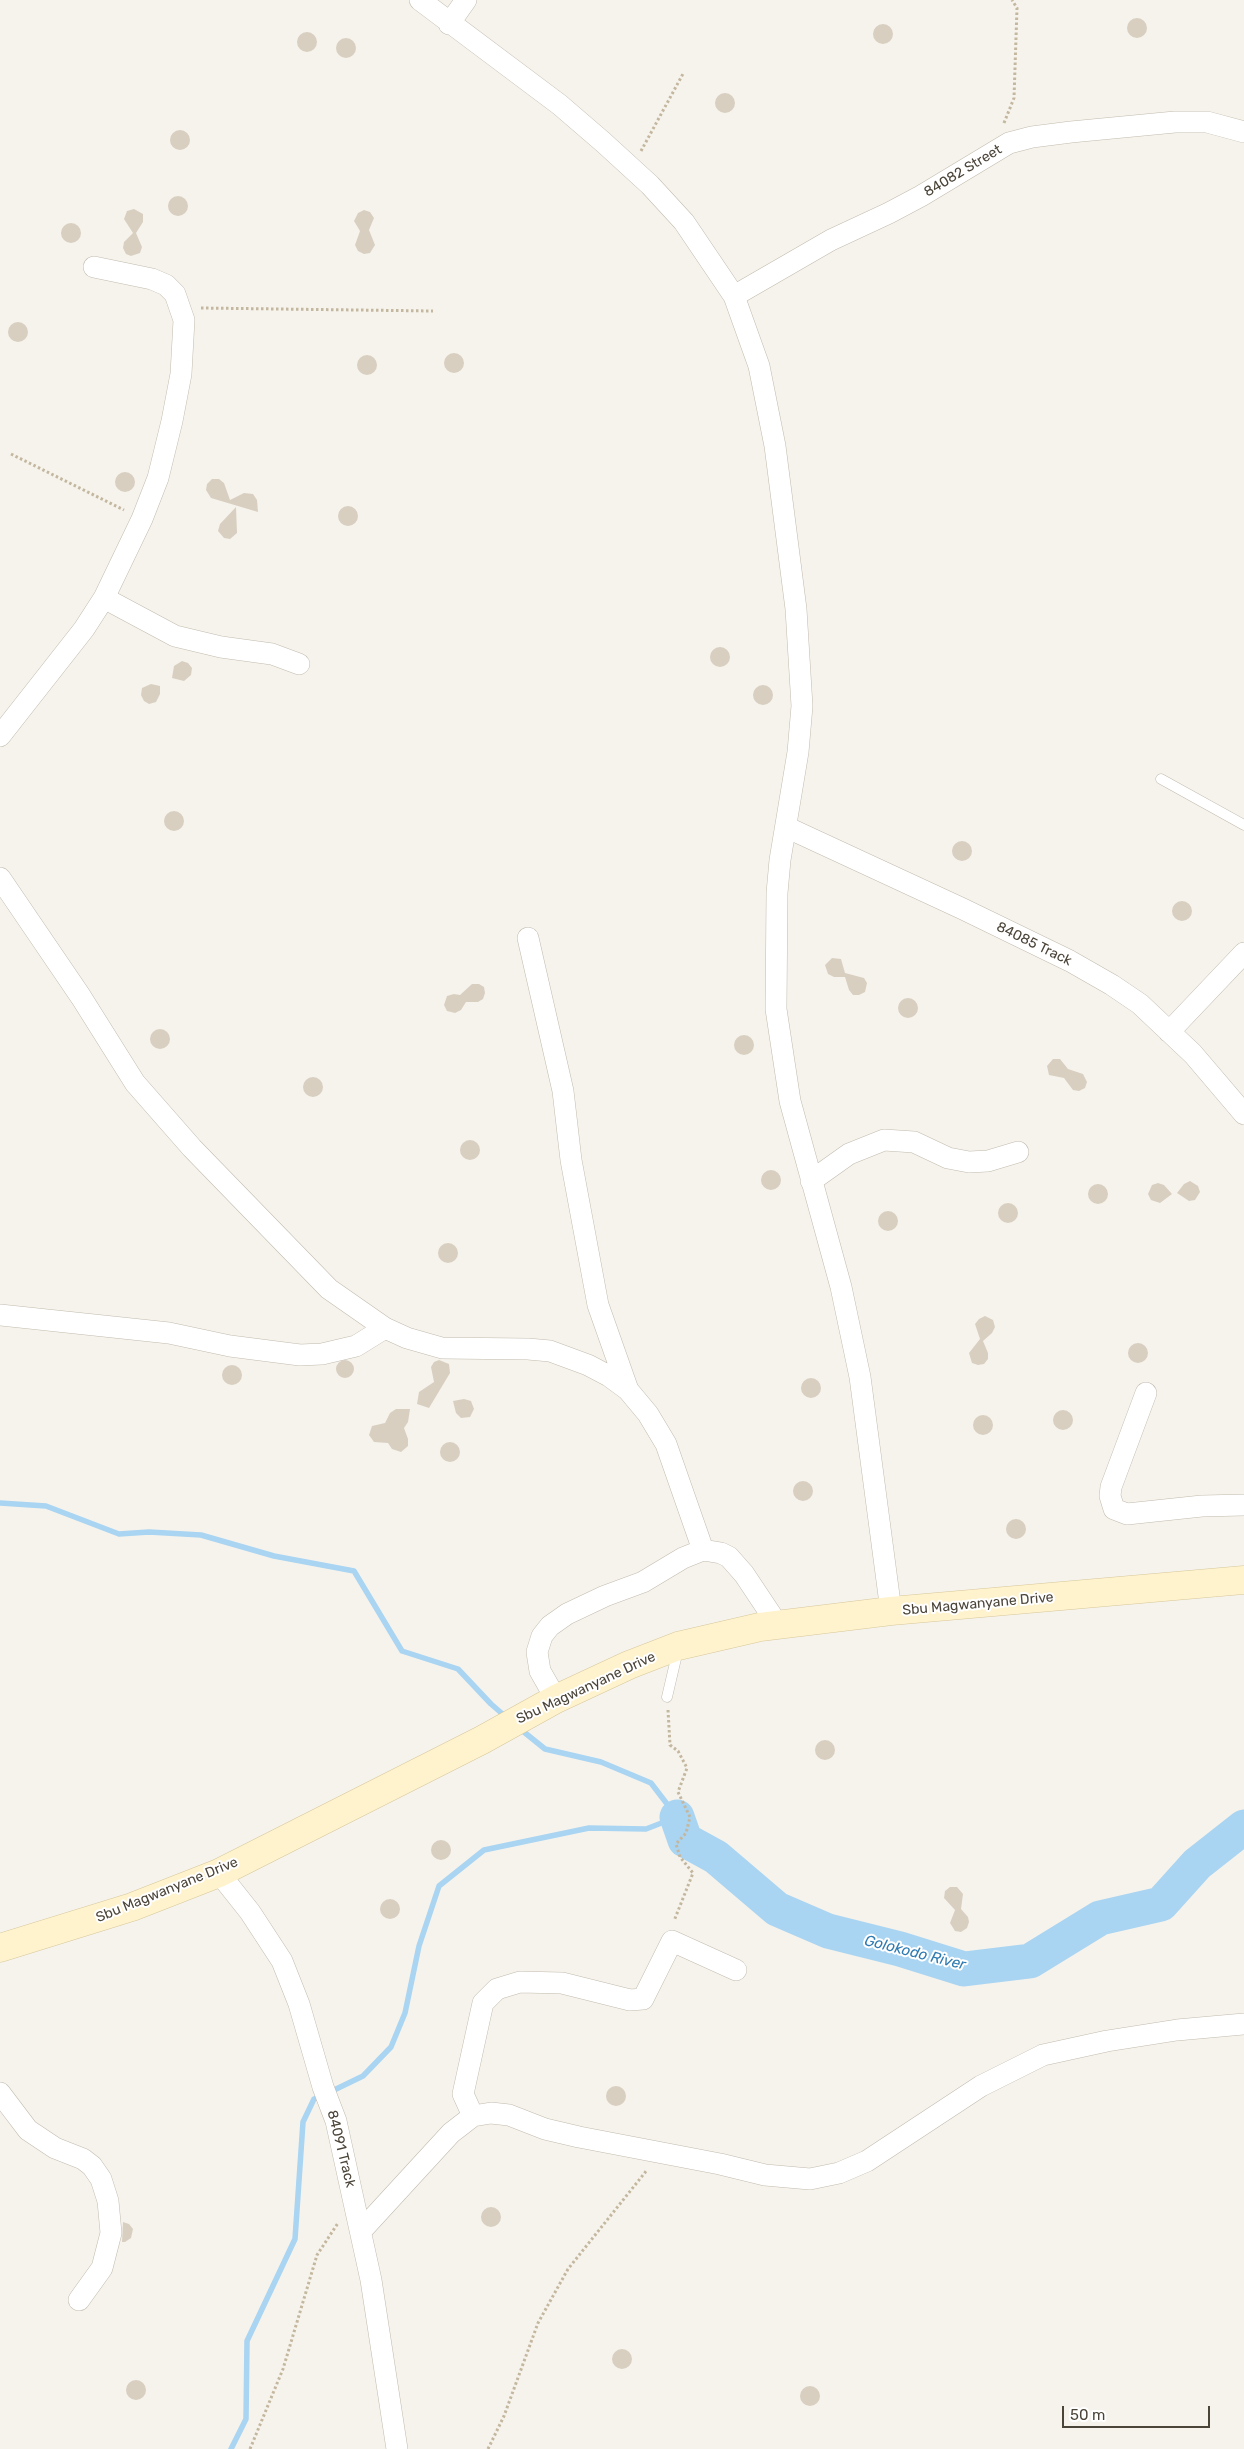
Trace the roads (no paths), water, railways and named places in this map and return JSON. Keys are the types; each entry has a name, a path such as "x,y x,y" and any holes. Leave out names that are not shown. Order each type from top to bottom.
{"main road":[{"name":"Sbu Magwanyane Drive","path":"0,1948 132,1907 219,1872 482,1740 549,1703 629,1665 678,1646 720,1635 778,1624 891,1611 1244,1580"}],"street":[{"path":"420,0 449,24 560,105 632,168 684,222 734,296 759,366 768,406 796,609 802,706 798,752 777,893 776,1009 790,1101 841,1287 860,1377 891,1611"},
{"path":"449,24 466,0"},
{"name":"84082 Street","path":"734,296 831,240 889,214 1009,143 1032,137 1175,122 1207,122 1244,132"},
{"path":"0,736 84,629 104,598 142,519 158,478 181,374 184,320 175,294 166,284 152,279 94,267"},
{"path":"104,598 175,636 212,646 272,654 298,664"},
{"name":"84085 Track","path":"786,827 878,868 1070,961 1140,1004 1193,1054 1244,1114"},
{"path":"0,878 70,980 123,1065 153,1106 329,1288 385,1328 407,1338 442,1348 528,1348 550,1352 588,1365 610,1376 628,1390 648,1414 666,1444 703,1550"},
{"path":"528,938 563,1091 571,1160 598,1305 628,1390"},
{"path":"1169,1032 1244,953"},
{"path":"811,1181 849,1154 884,1140 900,1139 914,1142 948,1158 969,1162 988,1161 1018,1152"},
{"path":"0,1315 169,1333 240,1348 300,1355 322,1354 356,1346 385,1328"},
{"path":"1146,1393 1111,1487 1110,1496 1114,1509 1127,1514 1202,1506 1244,1505"},
{"path":"549,1703 537,1652 542,1636 550,1626 567,1614 605,1596 643,1582 684,1558 703,1550 722,1553 730,1557 778,1624"},
{"name":"84091 Track","path":"219,1872 250,1912 282,1961 299,2004 336,2122 371,2280 397,2449"},
{"path":"473,2116 463,2094 484,2003 497,1989 520,1982 562,1983 630,2000 643,1999 672,1941 736,1970"},
{"path":"361,2231 451,2133 473,2116 491,2113 509,2115 545,2129 579,2137 786,2178 810,2179 839,2173 867,2161 981,2086 1044,2055 1107,2041 1177,2030 1244,2024"},
{"path":"0,2093 28,2130 55,2148 83,2159 92,2166 101,2180 108,2201 111,2233 102,2268 79,2300"}],"lane":[{"path":"1162,779 1244,825"},
{"path":"667,1697 678,1646"}],"waterway":[{"path":"0,1503 46,1506 119,1534 149,1532 201,1535 274,1556 354,1571 402,1651 458,1669 506,1717"},
{"path":"330,2092 363,2076 391,2047 405,2013 419,1946 439,1886 484,1850 589,1828 646,1829 677,1817 651,1783 601,1762 545,1749 519,1728"},
{"name":"Golokodo River","path":"677,1817 685,1840 716,1857 777,1909 828,1931 900,1949 964,1969 1030,1961 1100,1918 1161,1904 1197,1864 1244,1827"},
{"path":"231,2449 246,2419 247,2341 295,2239 303,2122 314,2099 322,2096"}]}
